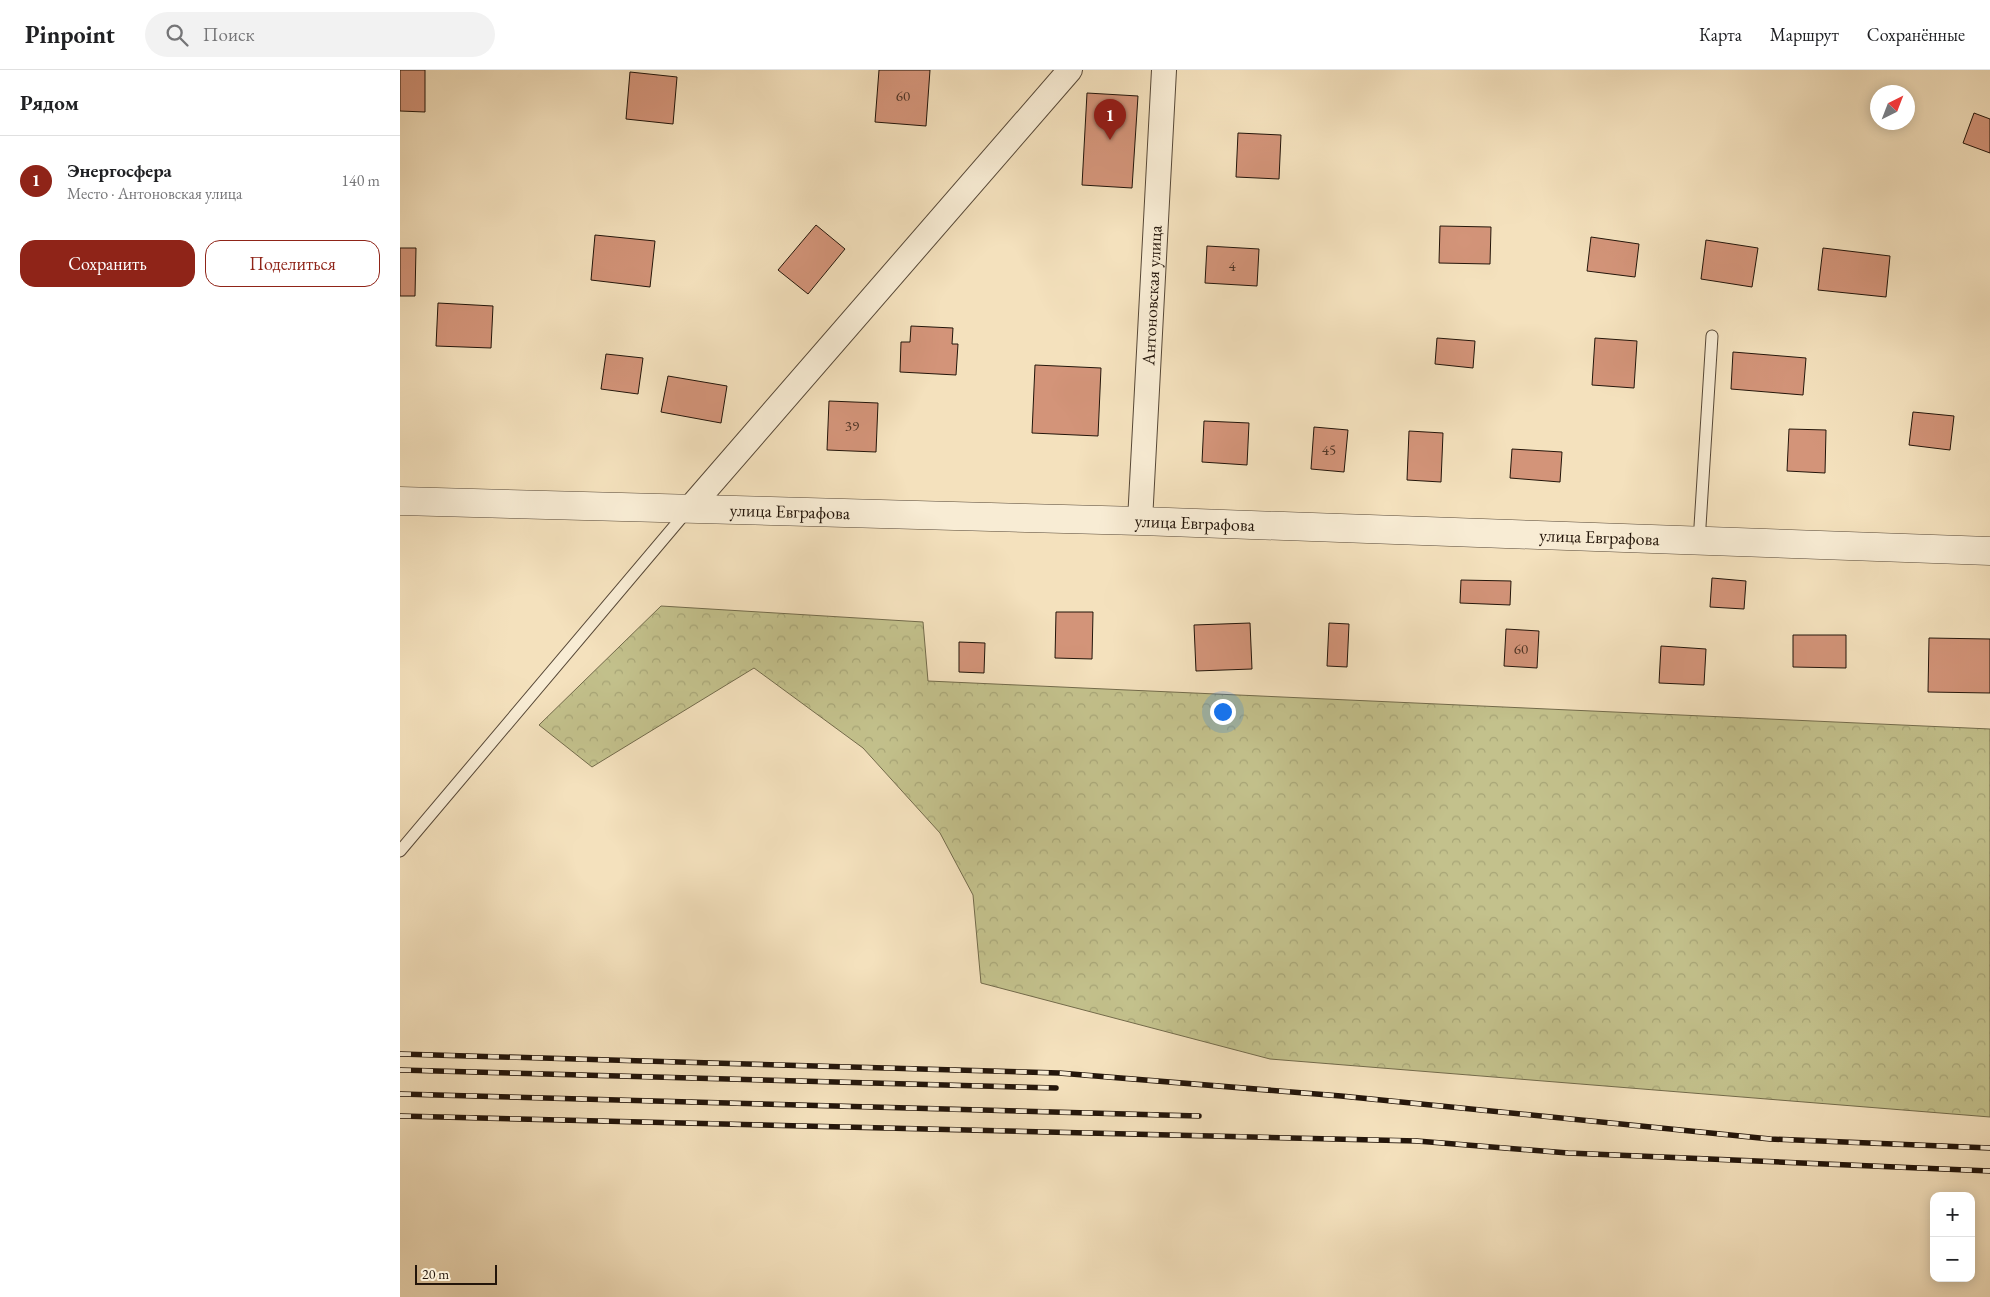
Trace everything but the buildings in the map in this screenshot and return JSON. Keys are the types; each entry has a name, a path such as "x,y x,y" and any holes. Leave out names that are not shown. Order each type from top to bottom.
{"street":[{"path":"689,509 1070,70"},
{"name":"Антоновская улица","path":"1140,521 1164,70"},
{"name":"улица Евграфова","path":"400,501 1140,521 1990,552"}],"lane":[{"path":"1699,542 1712,336"},
{"path":"400,851 689,509"}],"green space":[{"path":"661,606 923,622 928,681 1990,729 1990,1117 1270,1059 981,983 973,895 940,833 863,748 754,668 592,767 539,725"}],"railway":[{"path":"400,1054 1059,1073 1341,1096 1770,1139 1990,1148"},
{"path":"400,1070 1056,1088"},
{"path":"400,1094 1199,1116"},
{"path":"400,1116 1417,1141 1568,1153 1990,1171"}],"place":[{"name":"Энергосфера","path":"1110,140"}]}
